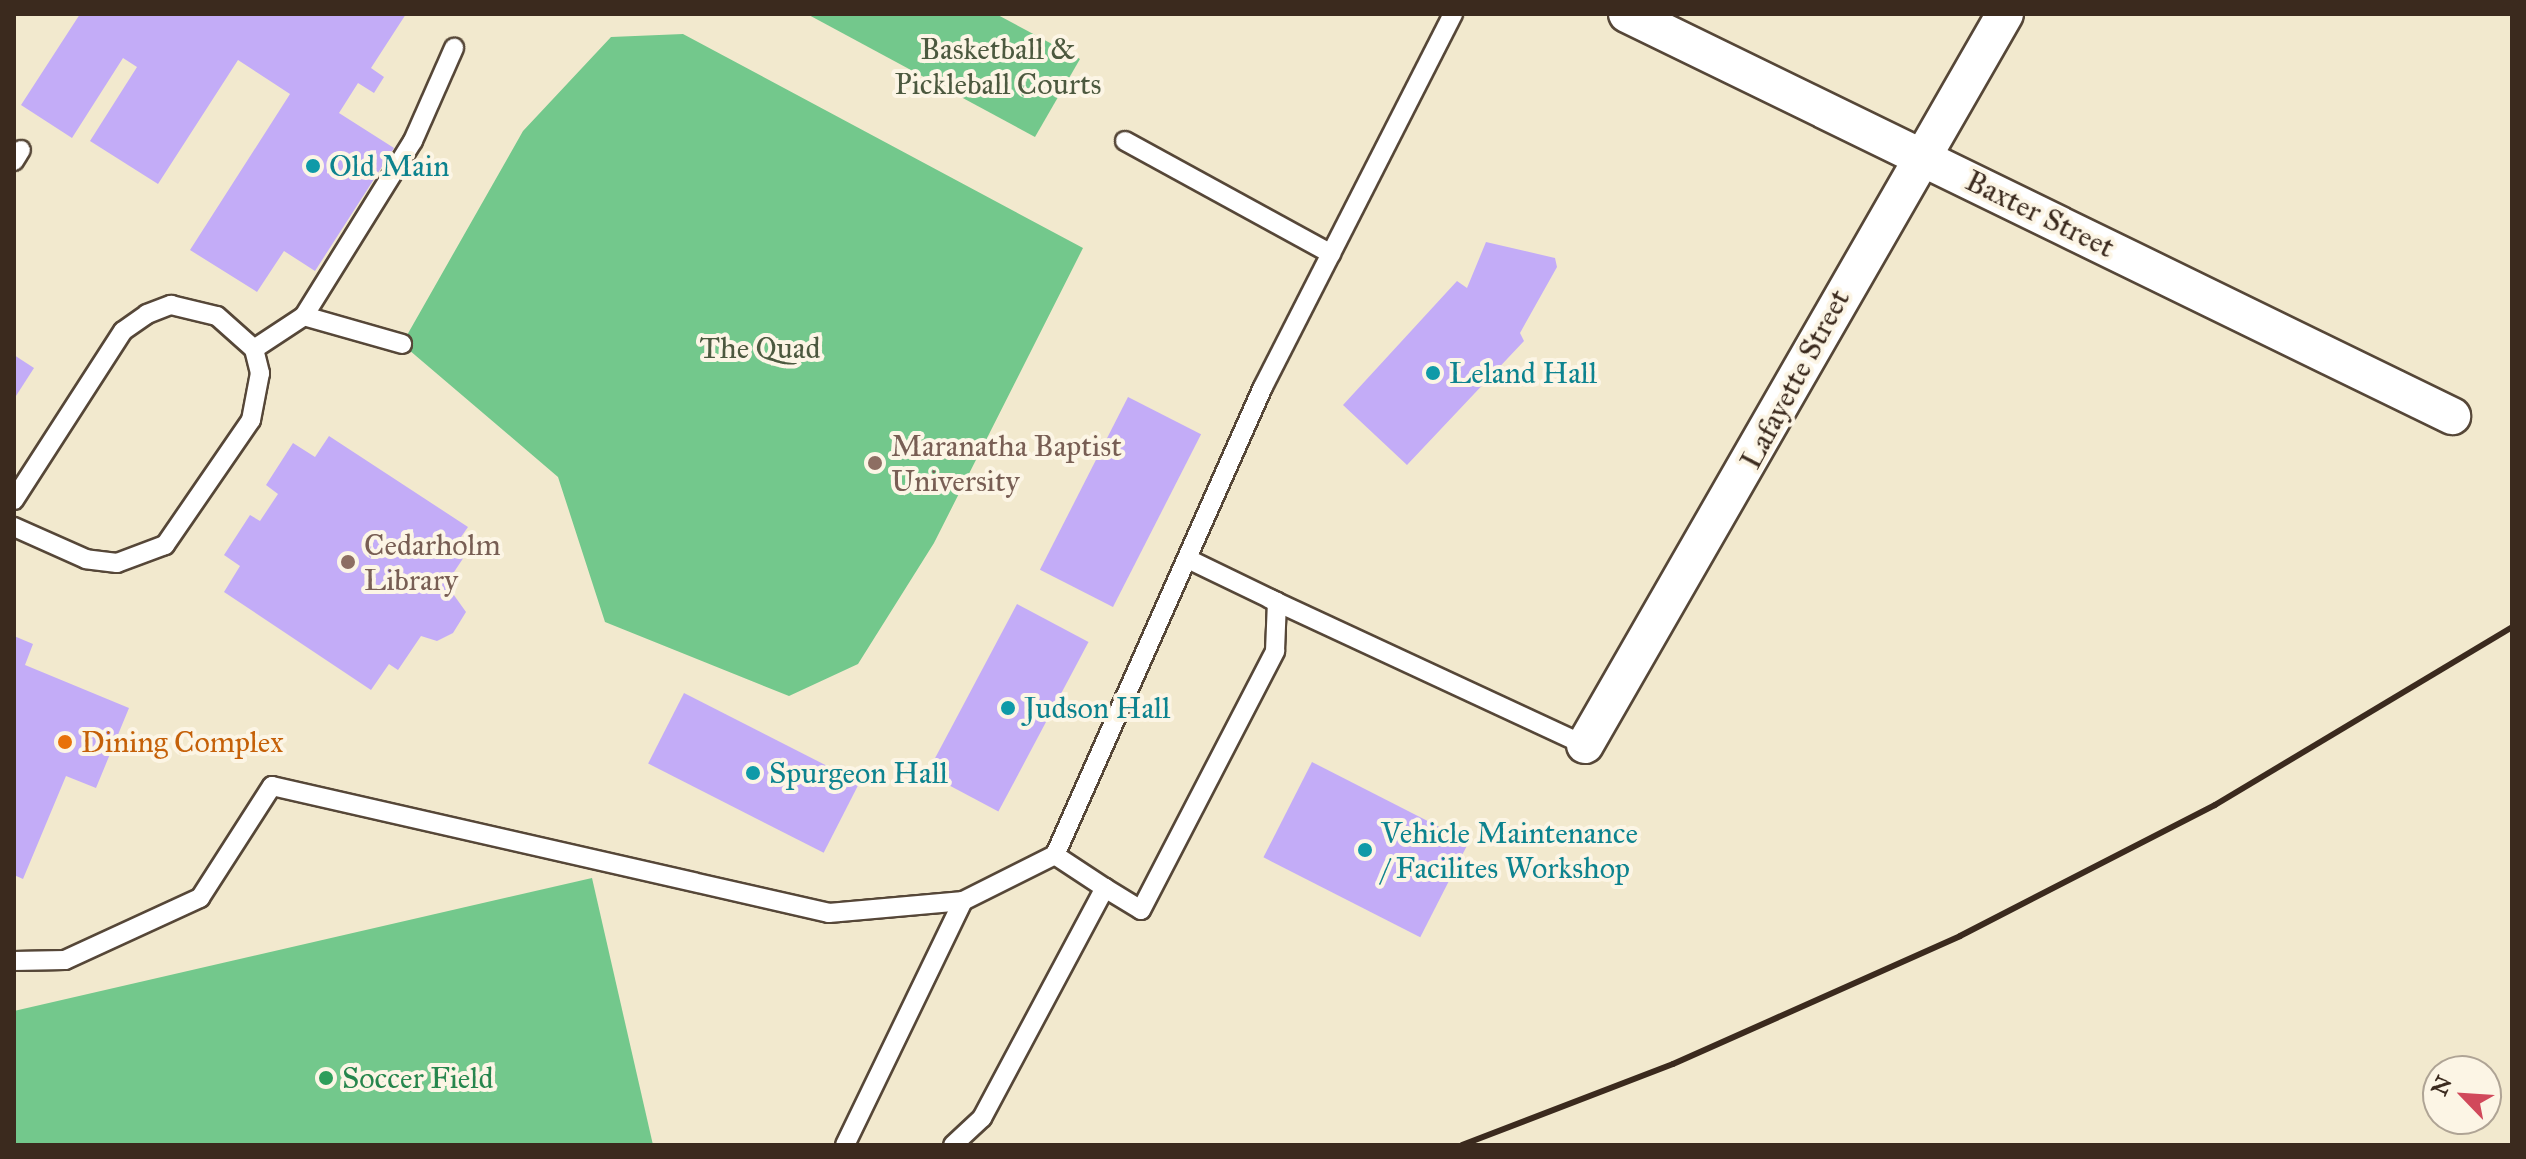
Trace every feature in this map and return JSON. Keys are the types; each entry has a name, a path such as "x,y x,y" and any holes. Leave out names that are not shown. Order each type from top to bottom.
{"street":[{"name":"Baxter Street","path":"1627,14 2452,416"},
{"name":"Lafayette Street","path":"1585,745 1698,560 1882,217 1925,158 2005,14"}],"lane":[{"path":"14,961 65,960 200,898 272,786 829,913 963,901 1055,855 1192,561 1263,387 1453,14"},
{"path":"254,349 304,316 413,141 454,48"},
{"path":"1125,141 1331,254"},
{"path":"14,500 123,331 147,314 171,305 217,316 254,349 260,373 251,420 165,545 141,559 101,561 14,527"},
{"path":"304,316 402,344"},
{"path":"1192,561 1585,745"},
{"path":"1055,855 1141,910 1275,651 1277,602"},
{"path":"953,1145 982,1118 1105,888"},
{"path":"845,1145 963,901"}],"green space":[{"name":"Basketball & Pickleball Courts","path":"807,14 996,14 1080,59 1035,137"},
{"name":"The Quad","path":"683,34 1083,248 934,543 858,664 789,696 605,622 558,477 402,344 523,131 611,37"},
{"name":"Soccer Field","path":"592,878 653,1145 14,1145 14,1011"}],"building":[{"name":"Old Main","path":"80,14 406,14 371,68 384,77 374,93 358,83 339,113 394,148 315,271 284,251 257,292 190,250 290,94 238,60 158,184 90,141 137,67 123,58 72,138 21,105"},
{"name":"Leland Hall","path":"1486,242 1555,258 1557,267 1520,333 1524,341 1407,465 1343,405 1457,281 1467,288"},
{"path":"14,355 34,368 14,399"},
{"path":"1128,397 1201,434 1113,607 1040,570"},
{"name":"Cedarholm Library","path":"329,436 468,527 454,547 466,554 446,584 466,612 453,633 437,641 421,636 398,670 389,664 371,690 224,592 240,566 224,555 250,515 260,521 278,494 266,485 293,443 315,457"},
{"name":"Judson Hall","path":"1017,604 1089,642 998,812 927,774"},
{"name":"Dining Complex","path":"14,636 33,644 25,665 129,708 96,788 66,776 23,879 14,875"},
{"name":"Spurgeon Hall","path":"684,693 860,782 824,853 648,763"},
{"name":"Vehicle Maintenance / Facilites Workshop","path":"1312,762 1469,842 1420,937 1263,857"}],"railway":[{"path":"1462,1145 1673,1064 1960,936 2215,805 2512,627"}],"place":[{"name":"Old Main","path":"313,166"},
{"name":"Leland Hall","path":"1433,373"},
{"name":"Maranatha Baptist University","path":"875,463"},
{"name":"Cedarholm Library","path":"348,562"},
{"name":"Judson Hall","path":"1008,708"},
{"name":"Dining Complex","path":"65,742"},
{"name":"Spurgeon Hall","path":"753,773"},
{"name":"Vehicle Maintenance / Facilites Workshop","path":"1365,850"},
{"name":"Soccer Field","path":"326,1078"}]}
